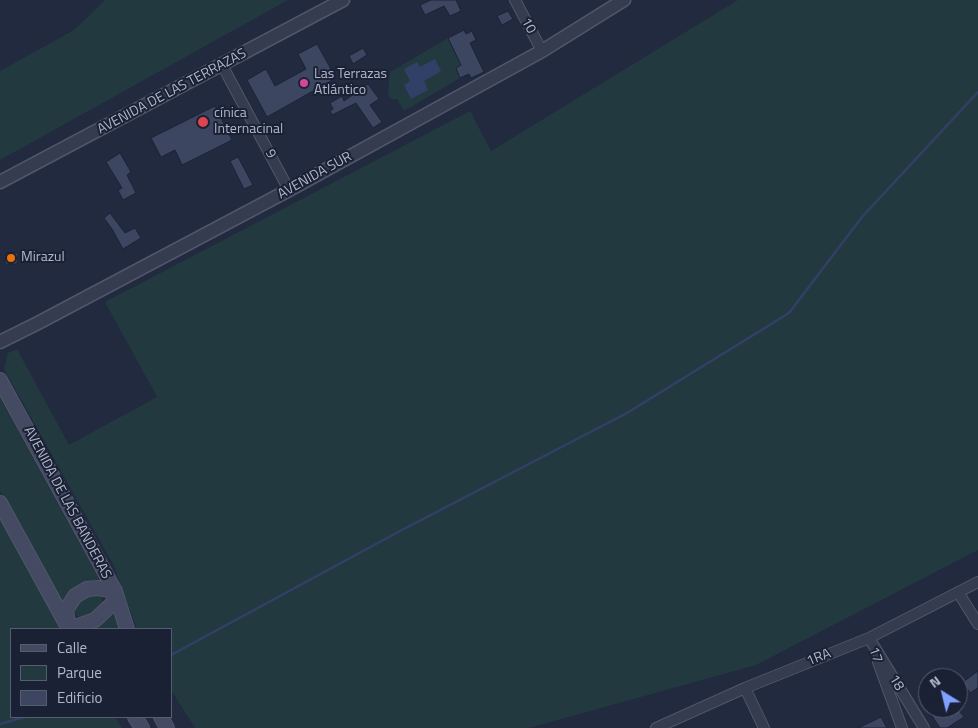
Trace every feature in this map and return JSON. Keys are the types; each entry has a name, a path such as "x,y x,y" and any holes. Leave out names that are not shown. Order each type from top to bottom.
{"main road":[{"name":"AVENIDA DE LAS BANDERAS","path":"0,380 114,591 127,628"},
{"path":"0,503 68,628"},
{"path":"69,628 66,610 75,596 87,589 98,588 114,591 113,603 95,620 72,628"}],"street":[{"name":"AVENIDA DE LAS TERRAZAS","path":"0,182 343,0"},
{"name":"10","path":"515,0 542,52"},
{"name":"AVENIDA SUR","path":"0,342 38,324 290,190 542,52 624,0"},
{"name":"9","path":"222,65 290,190"},
{"name":"1RA","path":"656,728 745,688 869,638 978,582"},
{"path":"958,592 978,624"},
{"name":"17","path":"869,638 902,728"},
{"name":"18","path":"869,638 924,728"},
{"path":"745,688 764,728"}],"green space":[{"path":"105,0 288,0 0,160 0,71 74,30"},
{"path":"738,0 978,0 978,550 756,665 529,728 195,728 172,692 172,628 137,628 114,566 4,369 8,353 17,349 69,445 157,397 105,302 470,111 491,151"},
{"path":"448,38 461,65 456,68 460,78 404,111 397,99 391,99 388,93 390,72"},
{"path":"0,398 99,579 78,585 61,603 0,491"},
{"path":"0,518 64,628 10,628 10,718 116,718 122,728 0,728"},
{"path":"96,594 101,597 103,602 96,612 83,617 77,616 74,611 76,604 87,595"},
{"path":"114,614 117,617 121,628 90,628 100,625"}],"water":[{"path":"435,59 441,71 424,81 428,90 411,99 404,85 410,81 404,69 417,62 420,67"}],"building":[{"path":"431,0 456,0 461,11 450,16 444,6 425,15 420,5"},
{"path":"508,11 513,19 502,25 497,16"},
{"path":"464,30 466,34 472,31 476,40 470,43 484,72 471,78 469,74 460,78 456,68 461,65 448,38"},
{"name":"Las Terrazas Atlántico","path":"317,44 336,78 267,117 247,80 266,69 275,86 306,69 298,54"},
{"path":"363,48 367,55 353,64 349,56"},
{"path":"368,84 379,99 370,105 382,122 373,128 356,103 332,115 330,111 333,109 330,103 342,96 344,101"},
{"name":"cínica Internacinal","path":"215,106 232,140 182,165 175,150 161,157 151,138"},
{"path":"120,153 131,172 127,175 136,193 123,200 118,190 122,188 106,162"},
{"path":"238,157 253,185 244,189 230,161"},
{"path":"110,213 125,233 135,228 141,238 123,249 104,218"},
{"path":"6,253 18,253 17,264 5,264"},
{"path":"978,671 978,688 970,693 968,690 968,678"},
{"path":"881,717 887,728 858,728"},
{"path":"934,718 962,718 947,728 940,728"}],"waterway":[{"path":"172,654 400,531 627,413 789,313 862,217 978,92"},
{"path":"0,724 21,718"}],"place":[{"name":"Las Terrazas Atlántico","path":"304,83"},
{"name":"cínica Internacinal","path":"203,122"},
{"name":"Mirazul","path":"11,258"}]}
